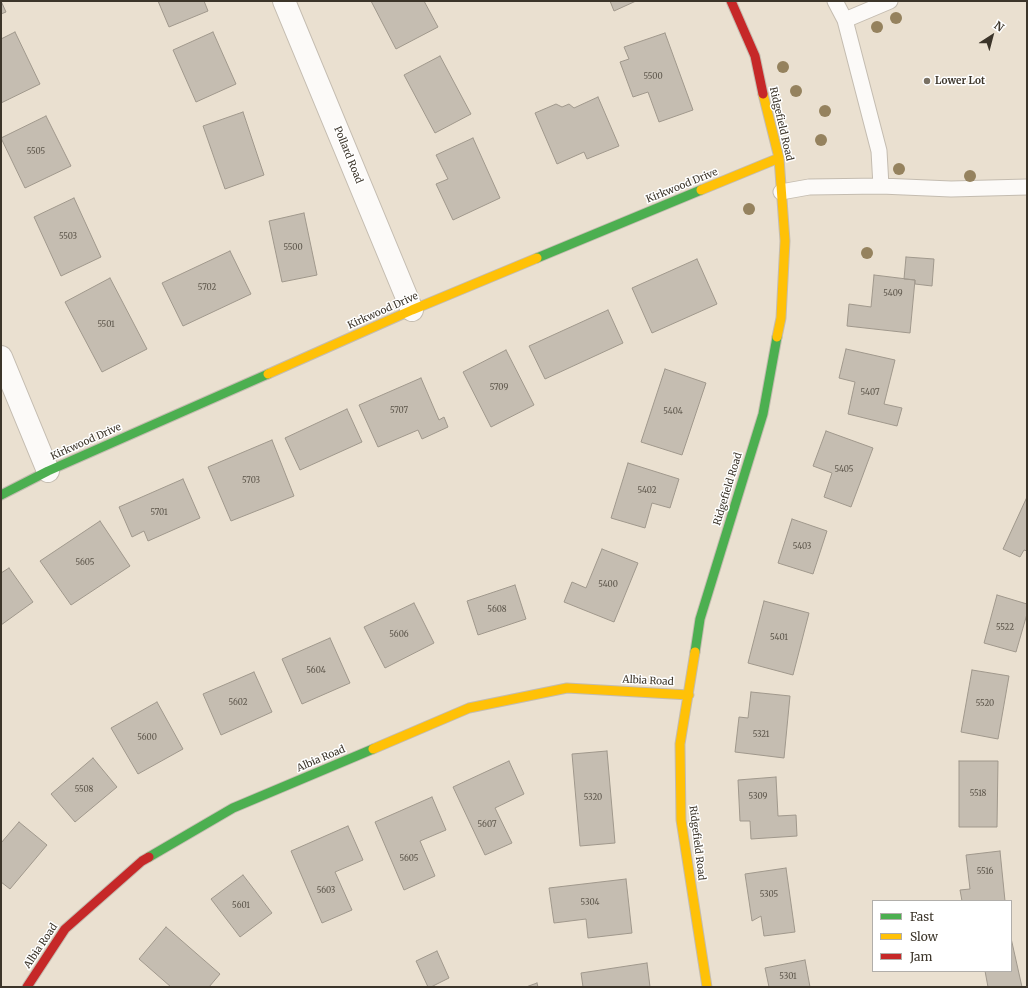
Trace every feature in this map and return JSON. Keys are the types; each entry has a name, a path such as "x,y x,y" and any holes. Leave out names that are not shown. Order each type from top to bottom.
{"street":[{"name":"Pollard Road","path":"284,1 412,310"},
{"name":"Ridgefield Road","path":"707,987 681,820 680,744 700,620 763,414 779,326 785,241 779,158 755,56 731,1"},
{"name":"Kirkwood Drive","path":"1,495 48,471 412,310 779,158"},
{"path":"1,357 48,471"},
{"name":"Albia Road","path":"27,987 65,929 142,861 234,808 469,708 567,688 689,695"}],"lane":[{"path":"835,1 845,20 879,151 881,186"},
{"path":"845,20 890,1"},
{"path":"781,192 809,187 881,186 951,189 1027,187"}],"building":[{"path":"1,1 6,12 1,14"},
{"path":"158,1 204,1 208,11 169,27"},
{"path":"371,1 424,1 438,27 396,49"},
{"path":"610,1 636,1 614,11"},
{"path":"15,32 40,84 1,103 1,39"},
{"path":"213,32 236,84 196,102 173,50"},
{"path":"665,33 693,110 659,122 648,92 633,97 620,62 629,59 624,47"},
{"path":"440,56 471,114 435,133 404,75"},
{"path":"598,97 619,146 587,159 584,152 557,164 535,113 556,104 562,107 569,104 574,108"},
{"path":"243,112 264,175 225,189 203,126"},
{"path":"46,116 71,166 25,188 1,138"},
{"path":"473,138 500,198 453,220 436,184 448,179 436,155"},
{"path":"74,198 101,257 61,276 34,217"},
{"path":"304,213 317,275 282,282 269,221"},
{"path":"230,251 251,294 183,326 162,283"},
{"path":"906,257 934,259 932,286 915,284 915,280 904,279"},
{"path":"697,259 717,304 652,333 632,288"},
{"path":"874,275 915,280 910,333 847,326 849,304 871,307"},
{"path":"110,278 147,349 102,372 65,302"},
{"path":"608,310 623,343 545,379 529,346"},
{"path":"846,349 895,360 884,404 902,408 897,426 848,414 855,382 839,378"},
{"path":"506,350 534,405 491,427 463,372"},
{"path":"665,369 706,383 682,455 641,442"},
{"path":"421,378 439,420 444,417 448,427 422,439 418,430 378,447 359,405"},
{"path":"347,409 362,442 300,470 285,438"},
{"path":"826,431 873,448 851,507 824,497 832,473 813,466"},
{"path":"272,440 294,496 231,521 208,467"},
{"path":"628,463 679,479 670,508 652,503 645,528 611,518"},
{"path":"183,479 200,518 148,541 144,531 132,537 119,507"},
{"path":"1027,497 1027,551 1024,550 1020,557 1003,549"},
{"path":"792,519 827,531 813,574 778,563"},
{"path":"100,521 130,566 71,605 40,561"},
{"path":"602,549 638,563 614,622 564,602 572,582 586,588"},
{"path":"9,568 33,602 1,625 1,573"},
{"path":"515,585 526,619 478,635 467,601"},
{"path":"997,595 1027,604 1027,614 1016,652 984,643"},
{"path":"764,601 809,613 793,675 748,663"},
{"path":"414,603 434,643 385,668 364,627"},
{"path":"330,638 350,683 302,704 282,659"},
{"path":"972,670 1009,676 998,739 961,732"},
{"path":"254,672 272,712 221,735 203,694"},
{"path":"751,692 790,696 784,758 735,752 739,717 748,718"},
{"path":"157,702 183,749 138,774 111,728"},
{"path":"607,751 615,843 580,846 572,754"},
{"path":"93,758 117,787 75,822 51,794"},
{"path":"509,761 524,794 495,808 512,843 485,855 453,787"},
{"path":"959,761 998,761 997,827 959,827"},
{"path":"776,777 778,816 796,815 797,836 751,839 750,821 740,821 738,780"},
{"path":"432,797 446,830 420,841 435,876 404,890 375,822"},
{"path":"19,822 47,845 10,889 1,882 1,843"},
{"path":"348,826 363,860 335,872 352,910 322,923 291,851"},
{"path":"1000,851 1005,900 962,900 960,890 970,889 966,855"},
{"path":"786,868 795,932 764,936 761,916 752,921 745,874"},
{"path":"243,875 272,913 240,937 211,899"},
{"path":"626,879 632,933 588,938 586,919 554,923 549,888"},
{"path":"166,927 220,974 209,987 171,987 139,959"},
{"path":"1012,942 1022,987 988,987 985,972 1012,972"},
{"path":"437,951 449,978 428,987 416,961"},
{"path":"805,960 810,987 769,987 765,968"},
{"path":"647,963 650,987 583,987 581,973"},
{"path":"537,983 538,987 526,987"}],"traffic: fast":[{"path":"537,258 701,190"},
{"path":"695,652 700,619 763,414 777,337"},
{"path":"1,495 48,471 268,374"},
{"path":"149,857 233,808 373,749"}],"traffic: slow":[{"path":"763,94 779,158 785,241 781,318 777,337"},
{"path":"701,190 779,158"},
{"path":"268,374 412,310 537,258"},
{"path":"695,652 680,744 681,820 707,987"},
{"path":"373,749 469,708 567,688 689,695"}],"traffic: jam":[{"path":"731,1 755,56 763,94"},
{"path":"27,987 65,929 142,861 149,857"}],"place":[{"name":"Lower Lot","path":"927,81"}]}
